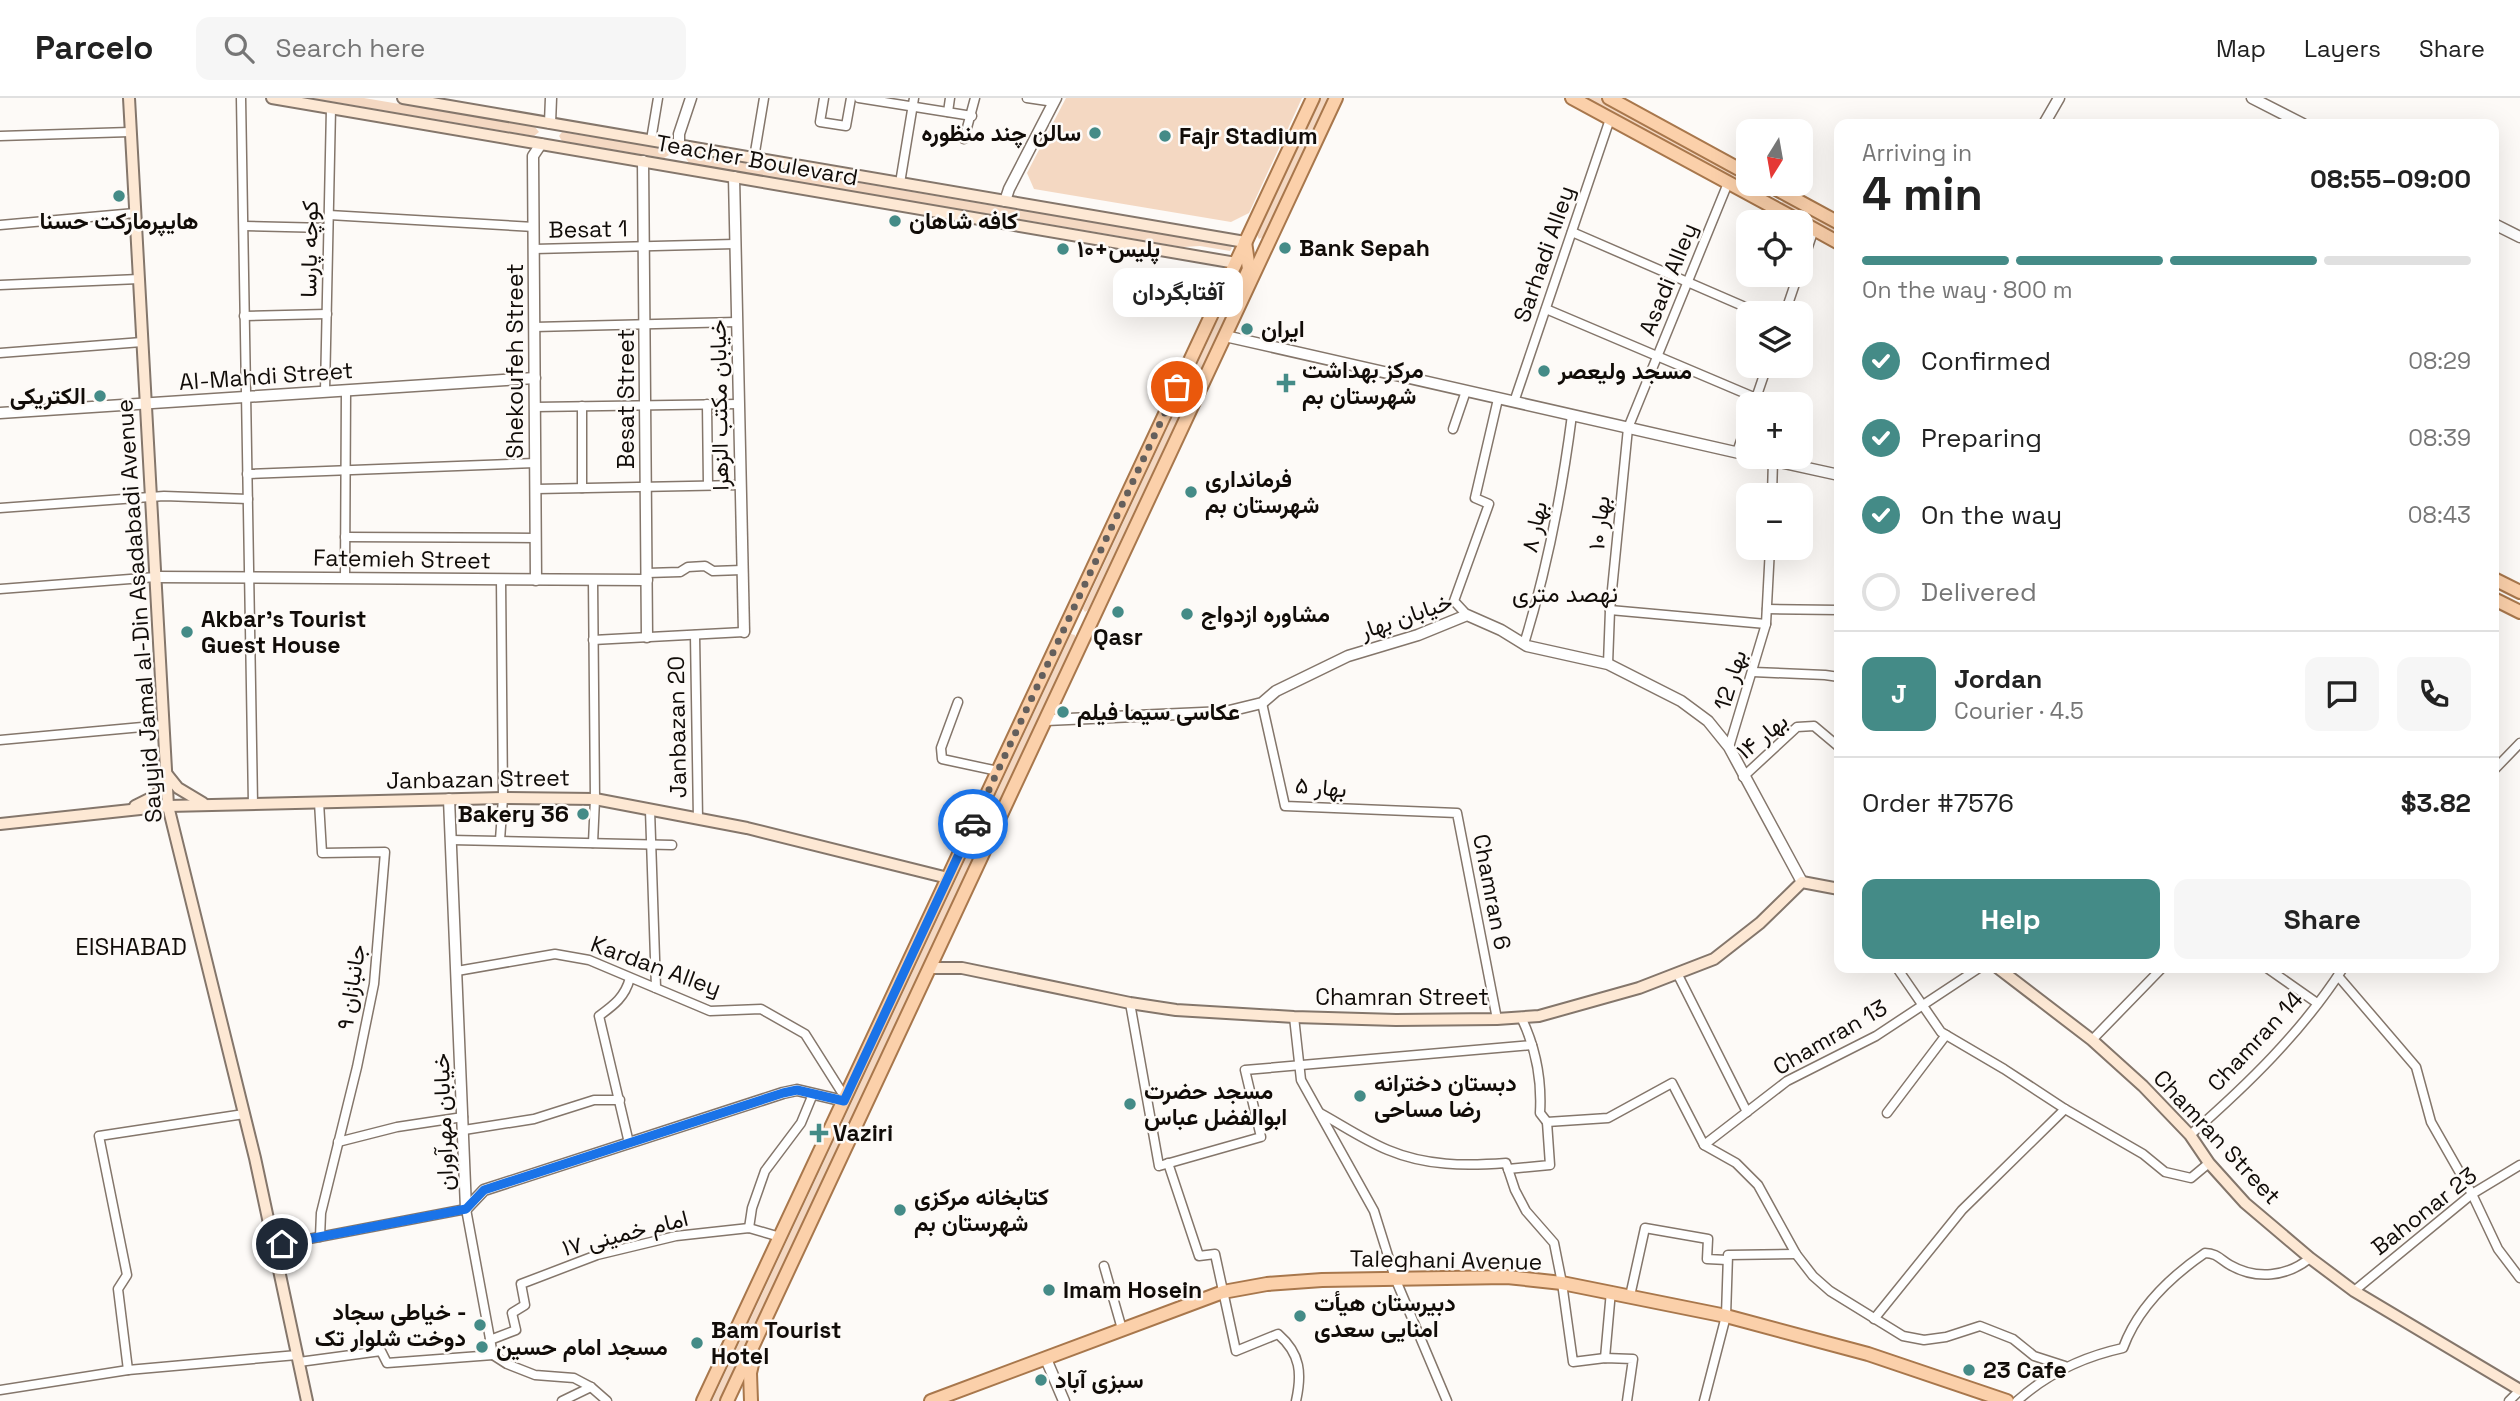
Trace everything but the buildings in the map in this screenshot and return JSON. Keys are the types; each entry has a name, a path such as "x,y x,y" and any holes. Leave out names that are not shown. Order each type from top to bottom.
{"main road":[{"name":"Sayyid Jamal al-Din Asadabadi Avenue","path":"129,98 168,806 244,1114 307,1401"},
{"name":"Teacher Boulevard","path":"272,98 1236,263"},
{"name":"Teacher Boulevard","path":"403,98 438,101 550,123 1245,242"},
{"path":"704,1401 1312,98"},
{"path":"727,1401 1336,98"},
{"path":"1572,98 1779,210"},
{"path":"1609,98 1736,167"},
{"path":"541,144 548,134 550,123"},
{"path":"675,167 679,145"},
{"path":"1770,205 1771,196"},
{"path":"1789,196 1834,220"},
{"path":"1814,229 1834,240"},
{"path":"1197,396 1199,381 1249,263 1245,242"},
{"path":"1229,276 1249,263 1268,245"},
{"path":"1236,263 1249,263"},
{"path":"2499,582 2520,593"},
{"path":"2499,602 2520,612"},
{"path":"1069,619 1089,628"},
{"path":"166,773 178,789 194,800 208,805"},
{"path":"127,810 157,795 164,784 166,773"},
{"name":"Janbazan Street","path":"0,824 168,806 503,798 595,799 760,831 948,878"},
{"path":"1802,882 1834,888"},
{"name":"Chamran Street","path":"930,968 962,968 1176,1010 1395,1020 1539,1016 1627,991 1714,959 1760,923 1802,882"},
{"name":"Chamran Street","path":"2005,973 2092,1040 2143,1086 2190,1135 2209,1163 2245,1203 2310,1258 2354,1291 2520,1390"},
{"name":"Taleghani Avenue","path":"931,1401 1223,1293 1279,1283 1507,1277 1562,1283 1726,1316 1868,1354 2007,1401"},
{"path":"751,1401 750,1373 762,1326"}],"street":[{"path":"241,98 253,804"},
{"path":"550,123 551,98"},
{"path":"651,140 658,98"},
{"path":"679,145 679,134 691,98"},
{"path":"754,158 764,98"},
{"path":"824,98 820,122 846,126 851,98"},
{"path":"859,98 913,102 972,116"},
{"path":"948,112 950,98"},
{"path":"964,139 975,98"},
{"path":"1005,201 1055,100 1027,98"},
{"path":"2047,119 2059,98"},
{"path":"2252,98 2293,119"},
{"path":"900,183 913,102"},
{"name":"کوچه پارسا","path":"325,391 331,108"},
{"name":"Sarhadi Alley","path":"1514,402 1610,119"},
{"path":"0,136 130,132"},
{"name":"Shekoufeh Street","path":"536,580 533,156 541,144"},
{"name":"Besat Street","path":"643,161 647,637"},
{"name":"خیابان مکتب الزهرا","path":"734,177 744,632"},
{"name":"Asadi Alley","path":"1628,428 1728,183"},
{"path":"0,225 135,213"},
{"path":"328,215 534,227"},
{"path":"244,226 328,228"},
{"path":"2499,226 2520,237"},
{"path":"1572,232 1736,303"},
{"name":"Besat 1","path":"534,249 735,244"},
{"path":"0,285 139,279"},
{"path":"1546,309 1736,392"},
{"path":"244,316 327,314"},
{"path":"534,327 737,322"},
{"path":"1225,336 1736,452"},
{"path":"0,353 142,342"},
{"name":"Al-Mahdi Street","path":"0,414 535,378"},
{"path":"345,578 346,390"},
{"path":"1453,429 1466,391"},
{"path":"1467,615 1454,601 1489,504 1475,498 1499,399"},
{"path":"707,404 708,485"},
{"path":"535,407 739,404"},
{"path":"582,407 582,488"},
{"name":"بهار ۸","path":"1524,644 1538,599 1556,519 1572,415"},
{"name":"بهار ۱۰","path":"1608,664 1610,610 1628,428"},
{"path":"247,474 536,463"},
{"path":"1813,469 1834,474"},
{"path":"536,489 740,485"},
{"path":"0,508 151,498 248,499"},
{"path":"345,537 536,538"},
{"name":"بهار 12","path":"1729,747 1766,624 1769,560"},
{"path":"647,577 680,572 697,566 705,566 713,571 742,570"},
{"path":"0,589 156,577"},
{"name":"Fatemieh Street","path":"156,577 593,580 647,577"},
{"path":"500,840 503,798 501,579"},
{"path":"593,580 593,843"},
{"path":"1767,609 1834,610"},
{"path":"1610,610 1766,624"},
{"name":"خیابان بهار","path":"1046,720 1225,712 1262,703 1276,691 1348,656 1418,635 1467,615 1502,630 1524,644 1608,664 1681,701 1708,721 1729,747 1802,882"},
{"path":"593,640 744,632"},
{"name":"Janbazan 20","path":"695,635 698,819"},
{"path":"1753,672 1834,677"},
{"path":"958,702 941,748 942,759 998,771"},
{"name":"بهار ۵","path":"1262,703 1285,806 1457,813"},
{"path":"0,740 164,725"},
{"name":"بهار ۱۴","path":"1743,777 1797,727 1814,726 1834,743"},
{"path":"2499,765 2520,743"},
{"name":"خیابان مهرآوران","path":"449,799 466,1209"},
{"name":"جانبازان ۹","path":"319,802 322,853 385,852 374,984 321,1213 320,1237"},
{"path":"650,810 656,988"},
{"name":"Chamran 6","path":"1457,813 1497,1019"},
{"path":"451,840 672,845"},
{"name":"Kardan Alley","path":"457,971 555,954 589,960 710,1011 761,1009 805,1034 845,1098"},
{"path":"1677,973 1747,1111"},
{"path":"1900,973 1946,1035 2143,1154 2165,1172 2191,1178 2209,1163"},
{"name":"Chamran 13","path":"1704,1145 1787,1081 1877,1035 1971,973"},
{"path":"2092,1040 2157,973"},
{"path":"2274,973 2318,1003"},
{"name":"Chamran 14","path":"2190,1135 2244,1087 2294,1034 2340,973"},
{"path":"2338,976 2416,1067 2431,1122 2472,1194 2498,1249 2520,1278"},
{"path":"629,978 626,992 599,1016 629,1143"},
{"path":"1130,1003 1159,1166 1261,1137 1245,1070 1532,1045"},
{"path":"1294,1017 1301,1080 1374,1212 1395,1278 1447,1401"},
{"path":"1320,1113 1387,1150 1414,1159 1470,1166 1550,1165 1547,1122 1540,1113 1539,1073 1521,1017"},
{"path":"1887,1113 1946,1035"},
{"path":"1547,1122 1608,1118 1672,1083 1704,1145 1736,1163 1758,1185 1796,1254 1813,1276 1830,1291 1903,1336 1924,1340 1980,1326 2012,1339 2034,1356 2065,1366"},
{"name":"خیابان مهرآوران","path":"466,1209 484,1190 783,1093 797,1090 845,1098"},
{"path":"749,1228 752,1208 765,1171 801,1123 813,1094"},
{"path":"464,1130 534,1119 594,1100 620,1100"},
{"path":"1874,1319 1962,1210 2065,1109"},
{"path":"128,1370 118,1289 127,1275 99,1136 244,1114"},
{"path":"338,1142 397,1127 463,1118"},
{"path":"1168,1163 1199,1256 1215,1254 1236,1351 1278,1334 1294,1353 1301,1381 1296,1401"},
{"name":"Bahonar 23","path":"2354,1291 2472,1194 2520,1165"},
{"path":"1507,1166 1526,1211 1554,1243 1573,1362 1605,1358 1633,1359 1627,1401"},
{"path":"272,1245 466,1209 493,1355"},
{"name":"امام خمینی ۱۷","path":"490,1340 516,1330 512,1313 525,1305 521,1284 597,1255 676,1236 749,1228 780,1237"},
{"path":"1630,1296 1645,1228 1708,1239 1707,1259 1796,1254"},
{"path":"2017,1401 2034,1385 2065,1366 2098,1353 2123,1348 2150,1300 2180,1270 2205,1252 2218,1256 2227,1264 2245,1272 2264,1275 2283,1273 2310,1258"},
{"path":"1704,1401 1726,1316 1728,1257"},
{"path":"1104,1266 1122,1329"},
{"path":"1605,1358 1611,1292"},
{"path":"0,1390 128,1370 381,1352 387,1363 493,1355 507,1364 536,1375 574,1378 591,1387 607,1401"},
{"path":"1046,1359 1064,1401"},
{"path":"562,1401 591,1387"},
{"path":"2509,1401 2520,1390"}],"shaded area":[{"path":"311,98 364,98 535,127 539,132 534,136"},
{"name":"Fajr Stadium","path":"1066,98 1302,98 1249,213 1231,222 1034,189 1027,173"},
{"path":"1321,98 1328,98 1263,237 1259,239 1257,235"},
{"path":"1581,98 1600,98 1736,172 1736,181"},
{"path":"562,132 665,149 669,155 664,158 562,141 559,136"},
{"path":"690,154 1232,248 1230,251 1200,246 1183,247 689,163 685,157"},
{"path":"1786,200 1805,210 1790,210 1781,205"},
{"path":"1813,214 1834,225 1834,235 1813,223"},
{"path":"1239,282 1240,286 1085,612 1083,609 1235,283"},
{"path":"1071,634 1075,635 1075,639 719,1401 712,1401"}],"way so far":[{"path":"973,824 1177,387"}],"place":[{"name":"سالن چند منظوره","path":"1095,133"},
{"name":"Fajr Stadium","path":"1165,136"},
{"name":"هایپرمارکت حسنا","path":"119,196"},
{"name":"کافه شاهان","path":"895,221"},
{"name":"Bank Sepah","path":"1285,248"},
{"name":"پلیس+۱۰","path":"1063,249"},
{"name":"ایران","path":"1247,329"},
{"name":"مسجد ولیعصر","path":"1544,371"},
{"name":"مرکز بهداشت شهرستان بم","path":"1286,383"},
{"name":"آفتابگردان","path":"1177,387"},
{"name":"الکتریکی","path":"100,396"},
{"name":"فرمانداری شهرستان بم","path":"1191,492"},
{"name":"Qasr","path":"1118,612"},
{"name":"مشاوره ازدواج","path":"1187,614"},
{"name":"Akbar's Tourist Guest House","path":"187,632"},
{"name":"عکاسی سیما فیلم","path":"1063,712"},
{"name":"Bakery 36","path":"583,814"},
{"name":"دبستان دخترانه رضا مساحی","path":"1360,1096"},
{"name":"مسجد حضرت ابوالفضل عباس","path":"1130,1104"},
{"name":"Vaziri","path":"819,1133"},
{"name":"کتابخانه مرکزی شهرستان بم","path":"900,1210"},
{"name":"Imam Hosein","path":"1049,1290"},
{"name":"دبیرستان هیأت امنایی سعدی","path":"1300,1316"},
{"name":"خیاطی سجاد - دوخت شلوار تک","path":"480,1325"},
{"name":"Bam Tourist Hotel","path":"697,1343"},
{"name":"مسجد امام حسین","path":"482,1347"},
{"name":"23 Cafe","path":"1969,1370"},
{"name":"سبزی آباد","path":"1041,1380"}],"district":[{"name":"نهصد متری","path":"1565,593"},
{"name":"EISHABAD","path":"131,946"}],"route":[{"path":"282,1244 466,1209 484,1190 783,1093 797,1090 844,1101 973,824"}]}
